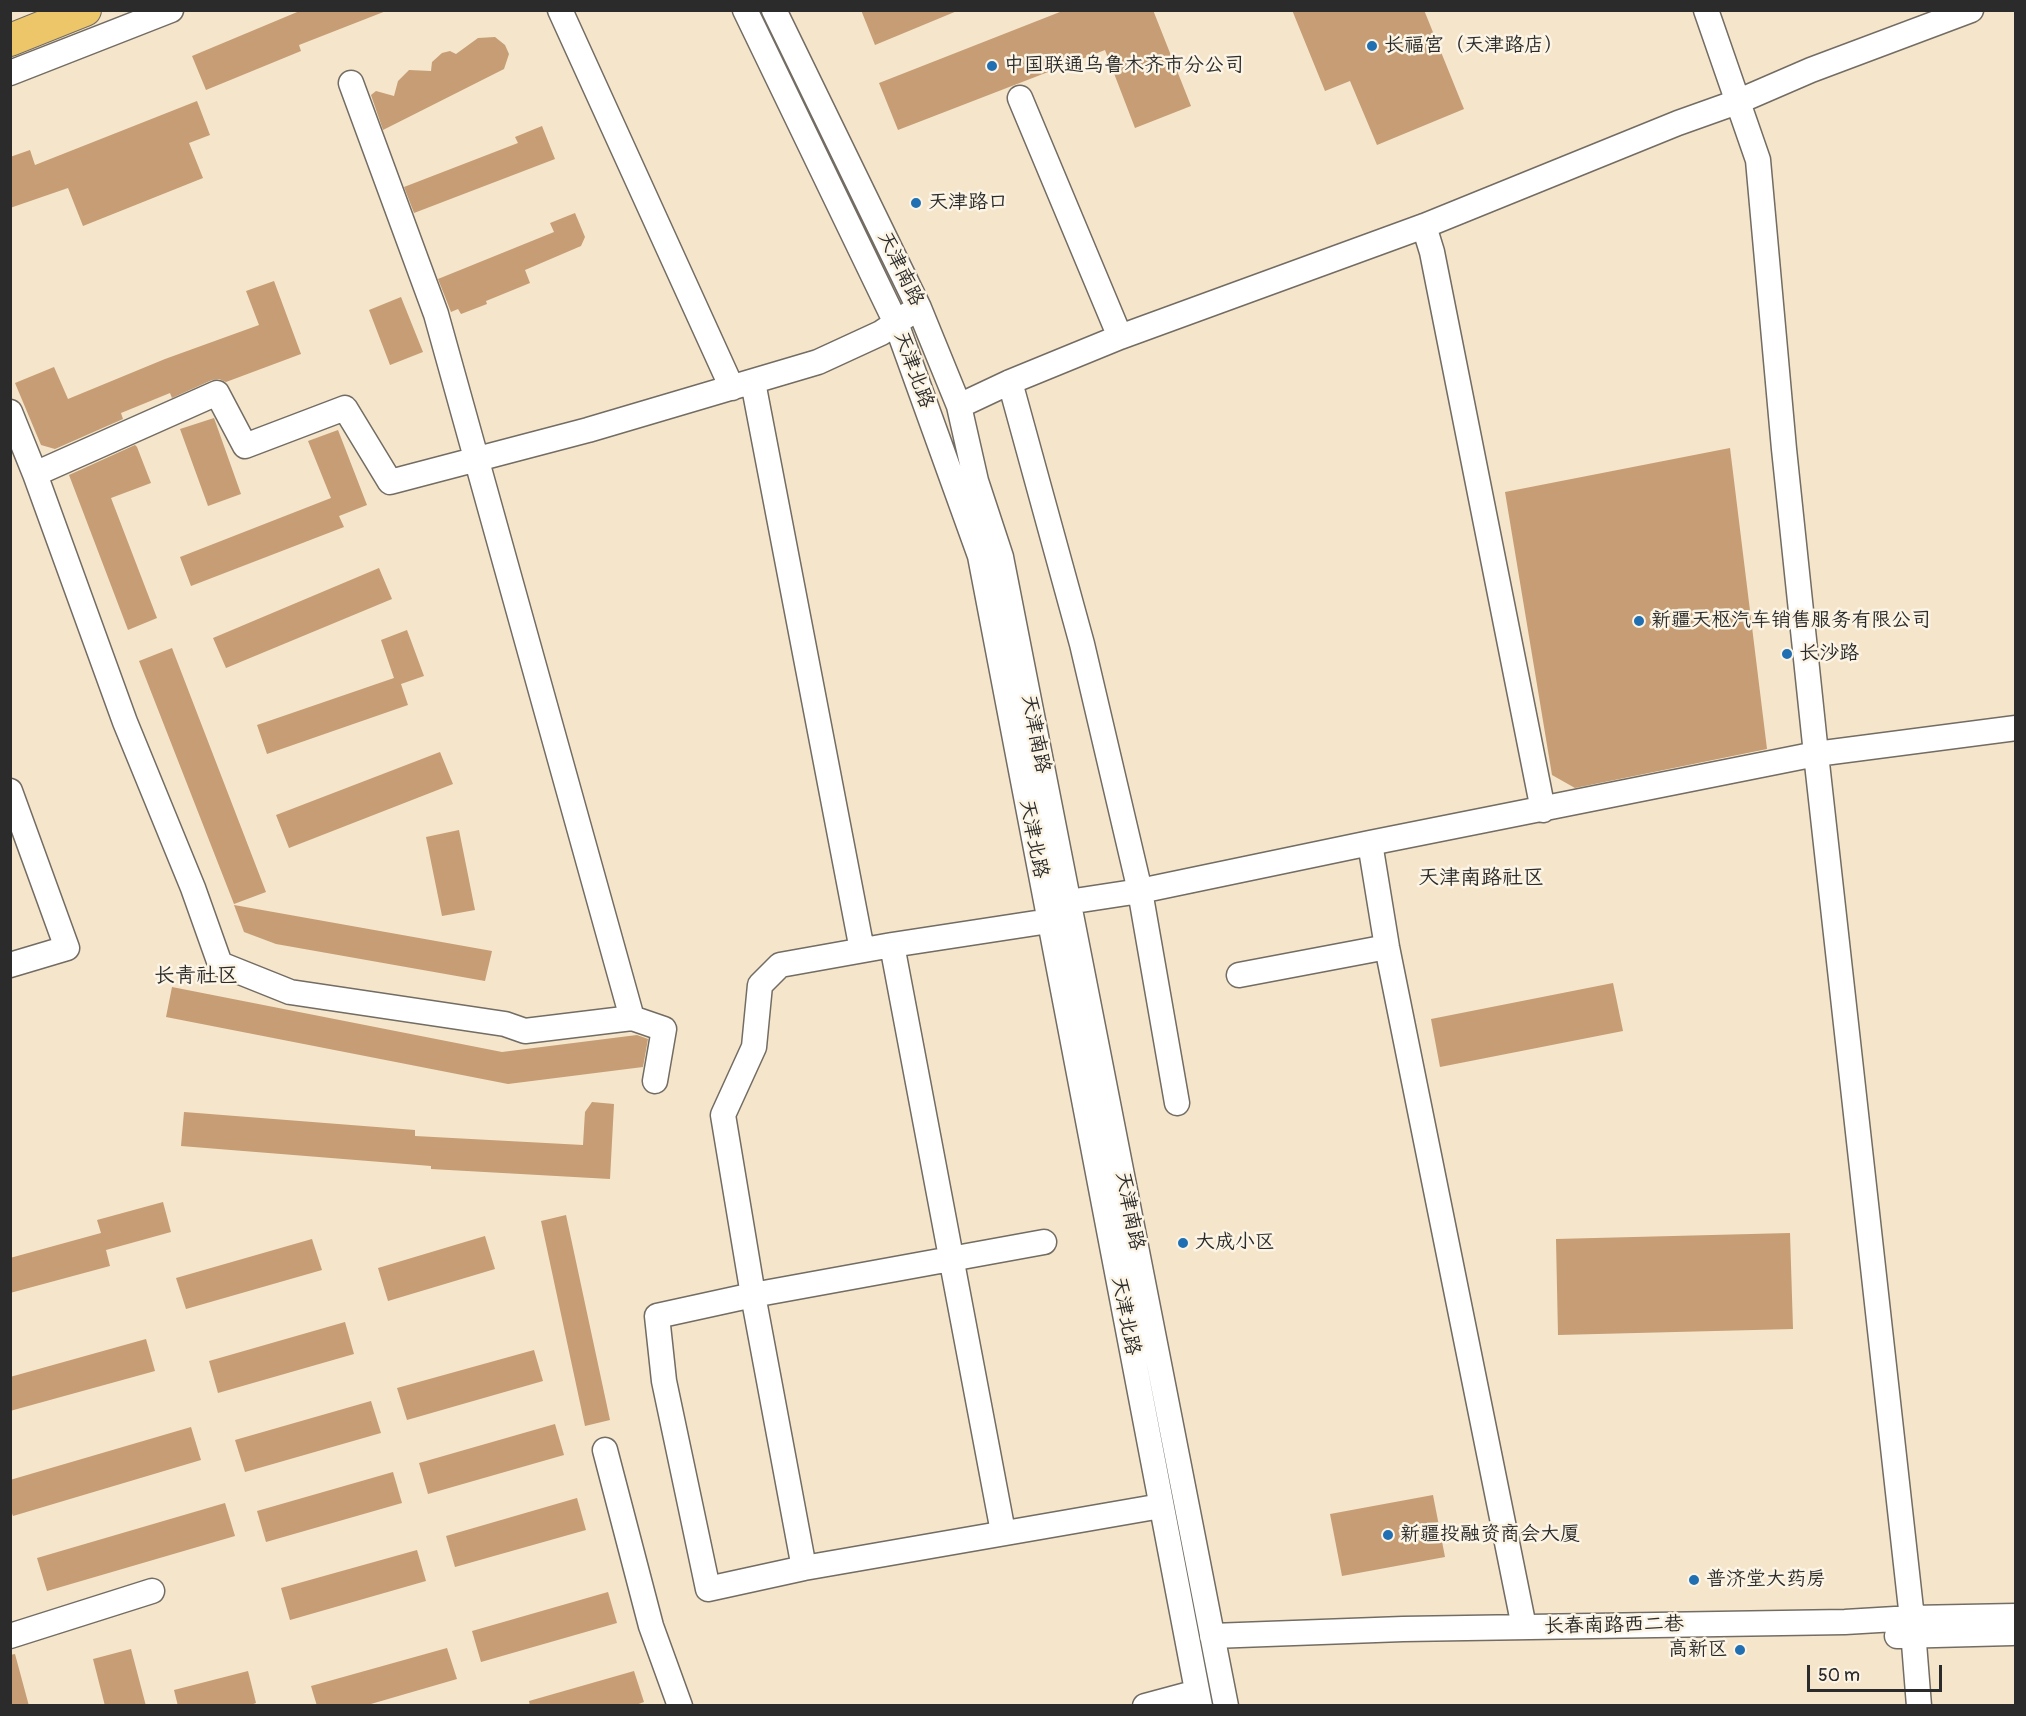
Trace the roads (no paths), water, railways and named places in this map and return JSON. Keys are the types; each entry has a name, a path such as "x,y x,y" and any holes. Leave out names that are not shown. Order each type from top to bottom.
{"main road":[{"path":"10,20 33,10"},
{"path":"10,40 85,10"}],"street":[{"path":"10,74 171,10"},
{"path":"560,10 742,385 862,951"},
{"name":"天津北路","path":"745,10 896,323 980,556 1198,1699"},
{"name":"天津南路","path":"774,10 919,308 959,406 976,481 1001,557 1226,1706"},
{"path":"1706,10 1758,160 1784,449 1919,1706"},
{"path":"959,406 1010,382 1120,337 1424,226 1678,123 1737,102 1811,70 1971,10"},
{"path":"351,83 435,314 632,1018"},
{"path":"1020,98 1120,337"},
{"path":"1424,226 1432,252 1543,810"},
{"path":"35,474 217,393 244,446 345,408 390,482 588,430 818,362 881,333 919,308"},
{"path":"1010,382 1082,644 1140,891 1177,1102"},
{"path":"10,412 35,474 125,722 193,888 220,964 290,992 505,1024 525,1031 632,1018 664,1029 655,1081"},
{"path":"1068,902 1140,891 1816,754 2016,728"},
{"path":"10,791 67,948 10,965"},
{"path":"1370,843 1387,947 1524,1627"},
{"path":"804,1569 753,1295 723,1114 754,1047 760,985 780,965 1049,921"},
{"path":"892,945 1003,1532"},
{"path":"1239,975 1387,947"},
{"path":"1044,1242 753,1295 657,1316 664,1381 708,1589 1003,1532 1161,1506"},
{"path":"1150,1445 1175,1438"},
{"path":"605,1450 651,1626 680,1706"},
{"path":"10,1636 152,1591"},
{"name":"长春南路西二巷","path":"1213,1642 1365,1644 1837,1639 1912,1627 2016,1616"},
{"name":"长春南路西二巷","path":"1213,1642 1403,1629 1845,1622 2016,1633"},
{"path":"1145,1706 1198,1699"}],"place":[{"name":"长福宫（天津路店）","path":"1372,46"},
{"name":"中国联通乌鲁木齐市分公司","path":"992,66"},
{"name":"天津路口","path":"916,203"},
{"name":"新疆天枢汽车销售服务有限公司","path":"1639,621"},
{"name":"长沙路","path":"1787,654"},
{"name":"大成小区","path":"1183,1243"},
{"name":"新疆投融资商会大厦","path":"1388,1535"},
{"name":"普济堂大药房","path":"1694,1580"},
{"name":"高新区","path":"1740,1650"}],"district":[{"name":"天津南路社区","path":"1481,879"},
{"name":"长青社区","path":"196,977"}]}
